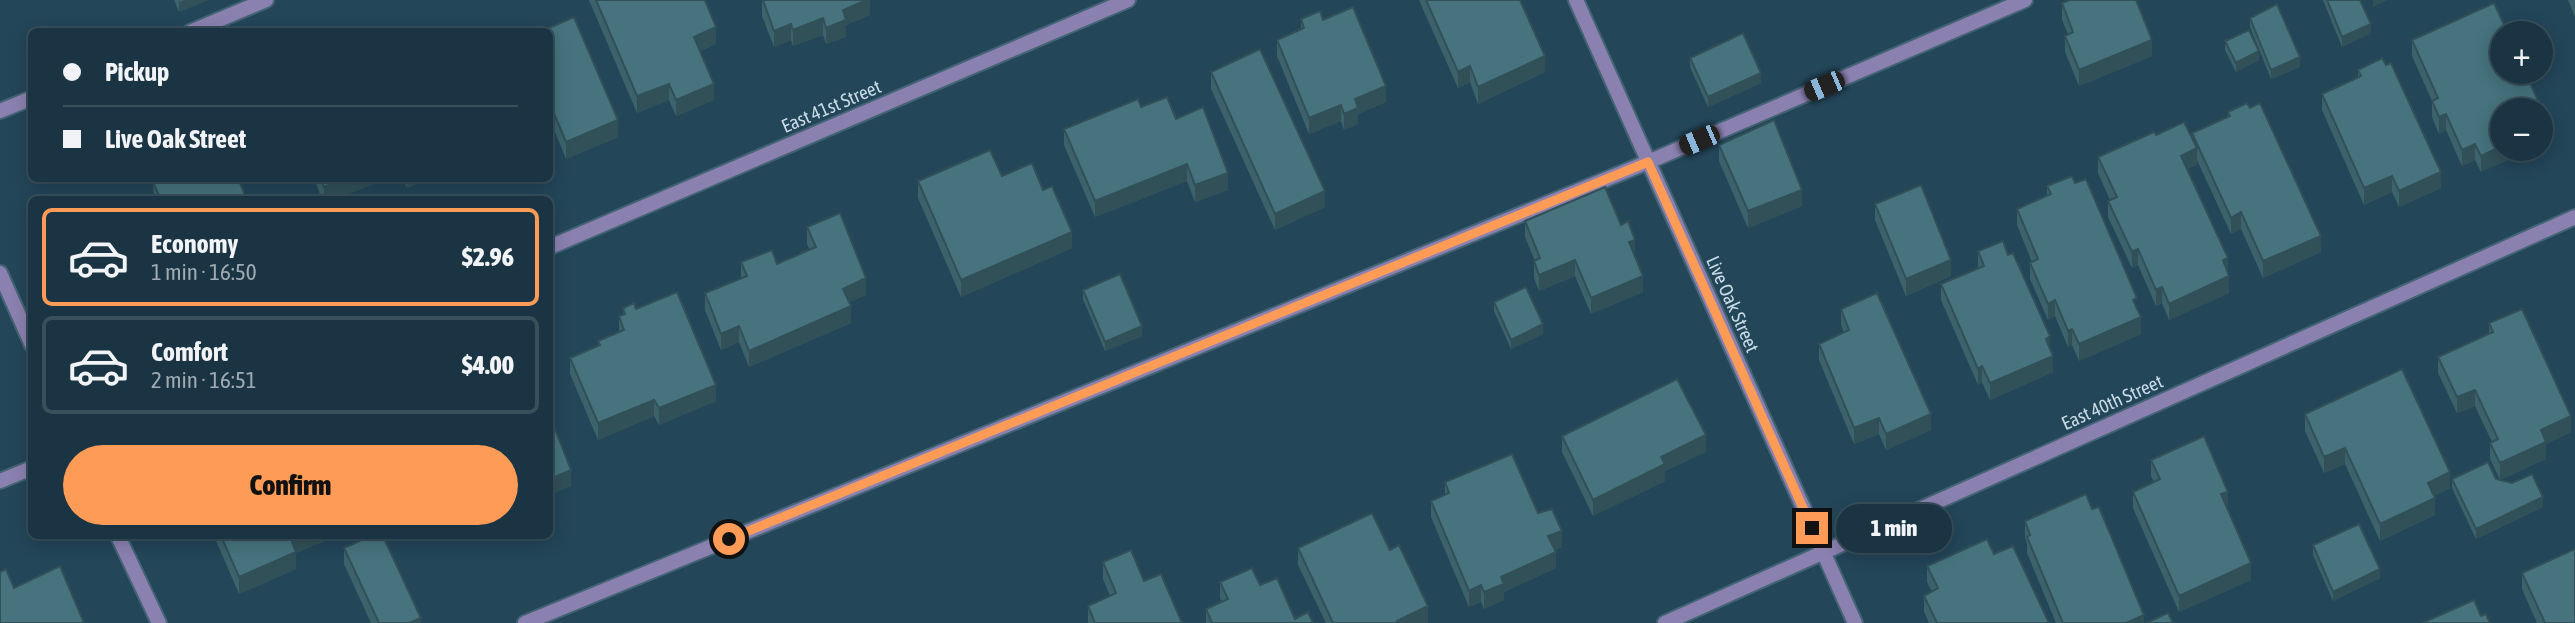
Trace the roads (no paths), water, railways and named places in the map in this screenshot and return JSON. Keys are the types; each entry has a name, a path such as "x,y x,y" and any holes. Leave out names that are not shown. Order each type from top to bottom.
{"street":[{"path":"200,28 266,0"},
{"name":"East 41st Street","path":"553,246 1128,0"},
{"name":"Live Oak Street","path":"1576,0 1855,623"},
{"path":"524,623 1648,162 2025,0"},
{"path":"0,111 28,100"},
{"name":"East 40th Street","path":"1665,623 2575,217"},
{"path":"0,273 28,336"},
{"path":"0,481 28,470"},
{"path":"119,539 159,623"}]}
